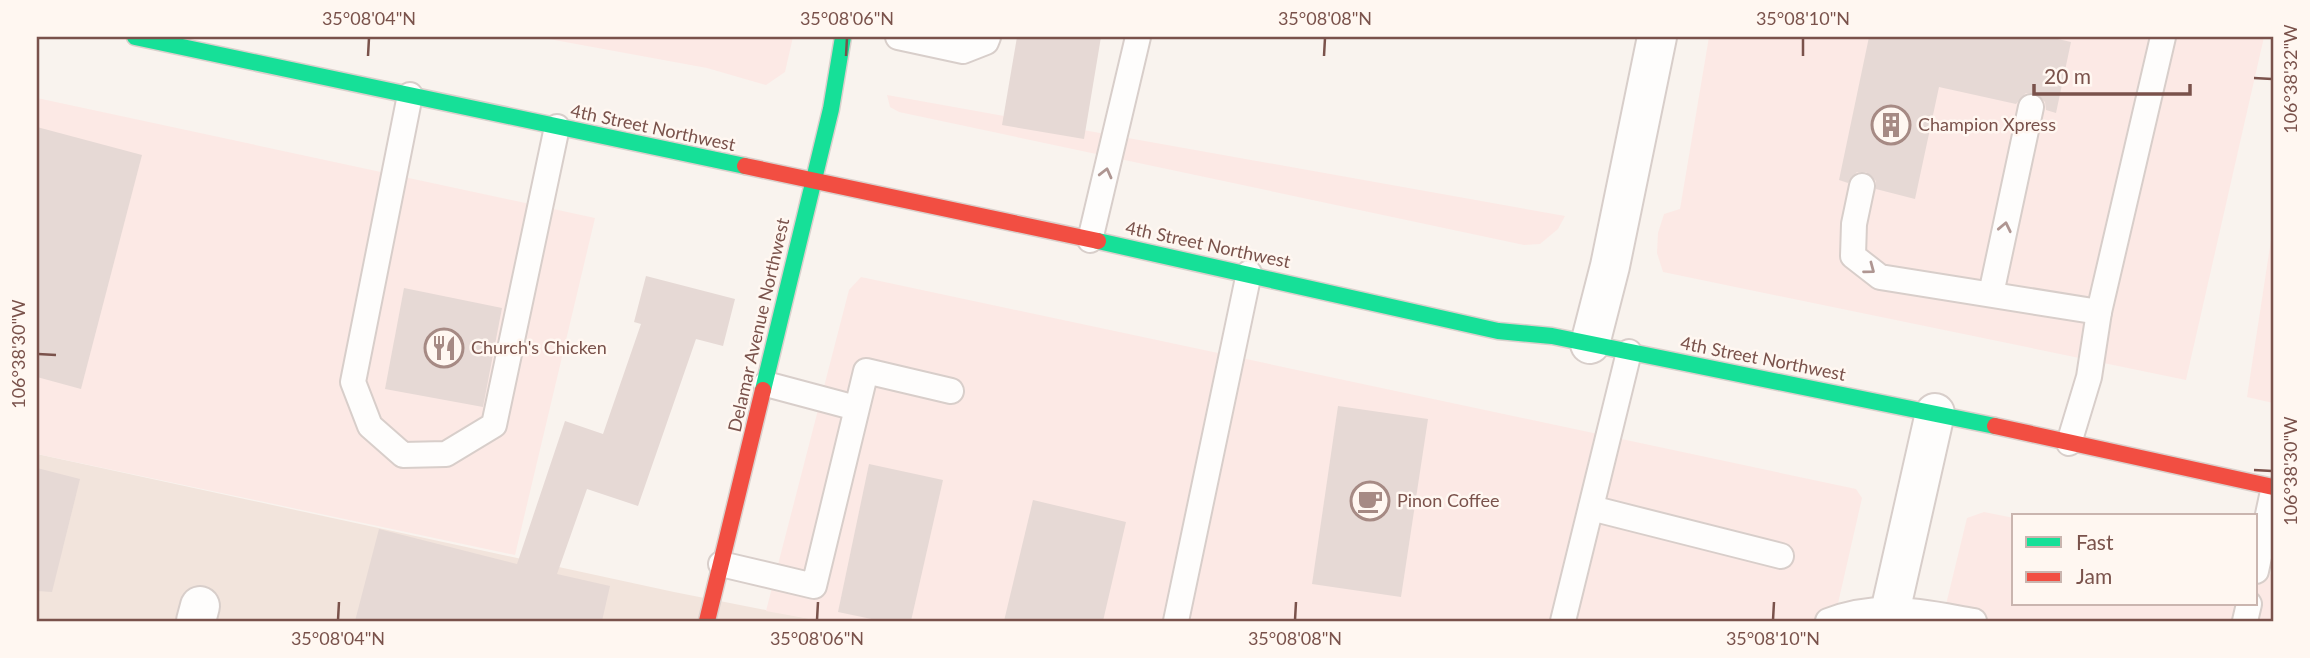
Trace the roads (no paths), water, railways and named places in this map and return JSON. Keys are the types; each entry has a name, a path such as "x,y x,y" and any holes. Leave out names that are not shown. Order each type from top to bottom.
{"main road":[{"name":"4th Street Northwest","path":"135,37 1249,273 1498,331 1552,336 1935,413 2273,489"},
{"name":"Delamar Avenue Northwest","path":"707,621 831,108 843,37"}],"street":[{"path":"1590,344 1610,266 1657,37"},
{"path":"1890,614 1935,413"}],"lane":[{"path":"898,37 964,44 986,43 988,37"},
{"path":"1090,240 1138,37"},
{"path":"2069,443 2089,377 2099,312 2163,37"},
{"path":"410,95 353,382 370,426 403,455 446,454 494,425 558,127"},
{"path":"1991,294 2031,107"},
{"path":"1862,186 1854,224 1853,256 1880,277 2099,312"},
{"path":"1176,621 1249,273"},
{"path":"1563,621 1629,352"},
{"path":"720,564 814,586 866,371 951,391"},
{"path":"766,384 856,408"},
{"path":"2258,561 2273,489"},
{"path":"1591,508 1781,556"},
{"path":"1828,621 1849,613 1974,621"}],"place":[{"name":"Champion Xpress","path":"1891,125"},
{"name":"Church's Chicken","path":"444,348"},
{"name":"Pinon Coffee","path":"1370,501"}]}
